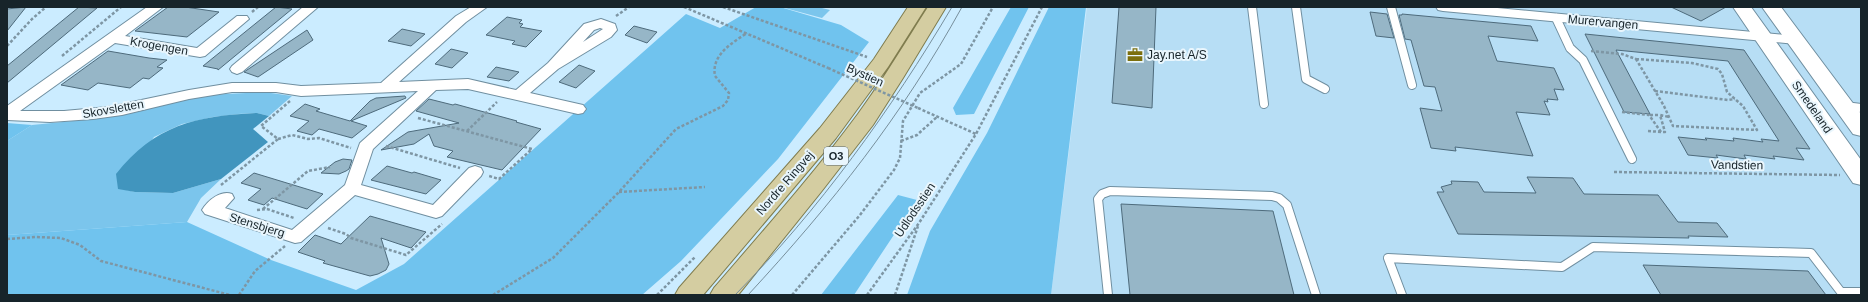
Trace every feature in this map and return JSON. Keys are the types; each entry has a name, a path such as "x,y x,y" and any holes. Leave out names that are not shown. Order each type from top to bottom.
{"main road":[{"name":"Nordre Ringvej","path":"688,295 828,133 881,63 917,7"},
{"name":"Nordre Ringvej","path":"723,295 779,229 865,120 937,7"}],"street":[{"name":"Krogengen","path":"7,114 156,7"},
{"path":"237,69 311,7"},
{"path":"461,19 470,7"},
{"path":"385,87 461,19 480,7"},
{"name":"Murervangen","path":"1444,7 1763,37"},
{"name":"Smedeland","path":"1742,7 1861,176"},
{"path":"1772,7 1796,40 1853,107 1861,129"},
{"name":"Krogengen","path":"113,38 200,53 242,19"},
{"path":"1763,37 1796,40"},
{"path":"512,94 553,66"},
{"path":"301,91 468,84 578,109"},
{"path":"433,85 369,145 352,188 436,212 474,172"},
{"name":"Skovsletten","path":"7,114 36,117 90,114 121,110 218,88 261,86 301,91"},
{"name":"Stensbjerg","path":"226,198 211,210 295,237 352,188"}],"lane":[{"path":"1252,7 1264,104"},
{"path":"1296,7 1306,79 1325,89"},
{"path":"1391,7 1412,85"},
{"path":"1556,18 1570,48 1583,60 1632,159"},
{"path":"1108,295 1098,198 1102,194 1110,191 1272,196 1280,198 1287,205 1316,295"},
{"path":"1402,295 1388,258 1562,267 1593,247 1811,253 1841,292 1861,292"}],"path":[{"path":"7,46 32,19 46,7"},
{"path":"61,57 121,7"},
{"name":"Bystien","path":"684,7 828,68 976,134"},
{"path":"723,7 869,58"},
{"path":"792,295 894,170 900,158 900,141 903,121 920,93 961,64 967,57 993,7"},
{"name":"Udlodsstien","path":"867,295 918,224 976,134 1042,7"},
{"path":"493,295 552,258 619,192 676,128 723,106 728,100 729,93 715,77 713,67 718,57 726,49 747,33"},
{"path":"1589,51 1622,54 1636,59 1713,66 1723,75 1724,86 1727,92 1742,106 1757,130 1673,126 1669,116 1636,59"},
{"path":"278,139 261,126 301,91"},
{"path":"1655,91 1728,100 1735,99"},
{"path":"467,131 512,94"},
{"path":"1607,110 1669,116"},
{"path":"402,114 532,149 499,179 369,145 354,149 318,138 308,139 292,135 278,139 210,194 226,198 258,210 267,209 406,255 444,223 436,212"},
{"path":"1650,115 1661,132"},
{"path":"900,141 917,137 938,116"},
{"path":"1648,131 1665,132 1660,116"},
{"path":"262,210 308,171 330,168"},
{"name":"Vandstien","path":"1614,172 1861,176"},
{"path":"619,192 705,187"},
{"path":"895,295 918,224"},
{"path":"7,239 36,237 61,238 80,244 101,261 230,295"},
{"path":"240,295 255,271 271,260"}],"shaded area":[{"path":"756,7 780,7 841,25 869,42 778,159 681,261 642,295 7,295 7,235 187,222 271,260 356,290 404,264 686,14 720,28"},
{"path":"781,7 818,7 830,10 822,18"},
{"path":"1011,7 1029,7 974,114 956,115 953,108"},
{"path":"1049,7 1086,7 1051,295 907,295 930,231 987,133"},
{"path":"1087,7 1861,7 1861,295 1051,295"},
{"path":"264,92 292,96 269,116 257,113 213,117 182,124 154,137 118,188 135,192 173,193 221,179 201,198 187,222 7,235 7,141 32,125 93,119 206,95"},
{"path":"257,113 269,116 253,129 268,142 221,179 173,193 135,192 118,189 116,174 131,157 146,144 162,134 178,126 196,121 235,114"},
{"path":"7,123 32,125 7,141"},
{"path":"898,195 917,200 854,295 821,295"}],"building":[{"path":"26,7 7,31 7,9"},
{"path":"79,7 97,8 7,83 7,66"},
{"path":"168,7 185,7 219,12 187,37 135,31"},
{"path":"276,7 292,9 218,70 203,66"},
{"name":"Jay.net A/S","path":"1119,7 1156,7 1152,108 1112,103"},
{"path":"1671,7 1726,7 1701,21"},
{"path":"1370,12 1387,14 1394,38 1376,36"},
{"path":"1402,14 1531,26 1538,41 1488,36 1497,61 1554,68 1564,90 1554,89 1558,100 1547,99 1548,102 1544,101 1550,115 1516,112 1533,156 1455,147 1456,151 1431,148 1420,108 1442,111 1435,87 1424,86 1411,40 1405,39 1399,15"},
{"path":"507,17 522,20 519,23 523,24 520,27 542,31 526,47 512,44 515,41 486,35"},
{"path":"634,26 657,32 647,43 625,35"},
{"path":"402,29 425,34 411,46 388,41"},
{"path":"307,30 313,40 258,77 244,72"},
{"path":"1585,34 1744,50 1810,149 1796,148 1804,160 1773,156 1775,159 1744,155 1746,159 1716,155 1718,158 1688,155 1678,137 1707,140 1705,138 1734,141 1733,138 1763,142 1761,139 1779,141 1728,61 1616,50 1650,114 1624,112"},
{"path":"451,49 468,53 452,68 435,64"},
{"path":"108,51 167,60 157,67 163,68 149,79 143,78 130,88 98,83 88,90 61,85"},
{"path":"579,65 595,71 576,88 559,82"},
{"path":"496,67 519,72 509,81 487,77"},
{"path":"405,96 406,98 351,121 367,126 352,138 319,129 312,135 297,131 309,121 290,116 305,104 320,109 316,111 350,121 370,101 376,98"},
{"path":"429,99 453,105 455,104 541,129 502,170 447,157 453,151 434,146 429,134 414,144 381,150 408,132 459,123 416,111"},
{"path":"343,159 352,160 349,169 346,171 339,174 321,173 335,162"},
{"path":"387,166 441,180 426,194 371,180"},
{"path":"254,173 323,194 307,209 272,198 264,205 248,200 261,189 241,183"},
{"path":"1527,177 1573,178 1584,194 1658,195 1678,222 1717,223 1728,237 1688,236 1689,238 1458,234 1437,192 1444,192 1441,187 1452,184 1451,181 1478,182 1484,192 1536,193"},
{"path":"1121,204 1273,211 1294,295 1130,295"},
{"path":"370,216 426,232 411,248 381,238 389,264 386,270 370,276 323,263 325,261 298,252 315,235 341,244"},
{"path":"1643,265 1808,271 1826,295 1661,295"}],"tram line":[{"path":"735,295 796,229 852,158 904,84 952,7"},
{"path":"748,295 837,193 864,158 915,85 962,7"}],"place":[{"name":"Jay.net A/S","path":"1135,55"}]}
